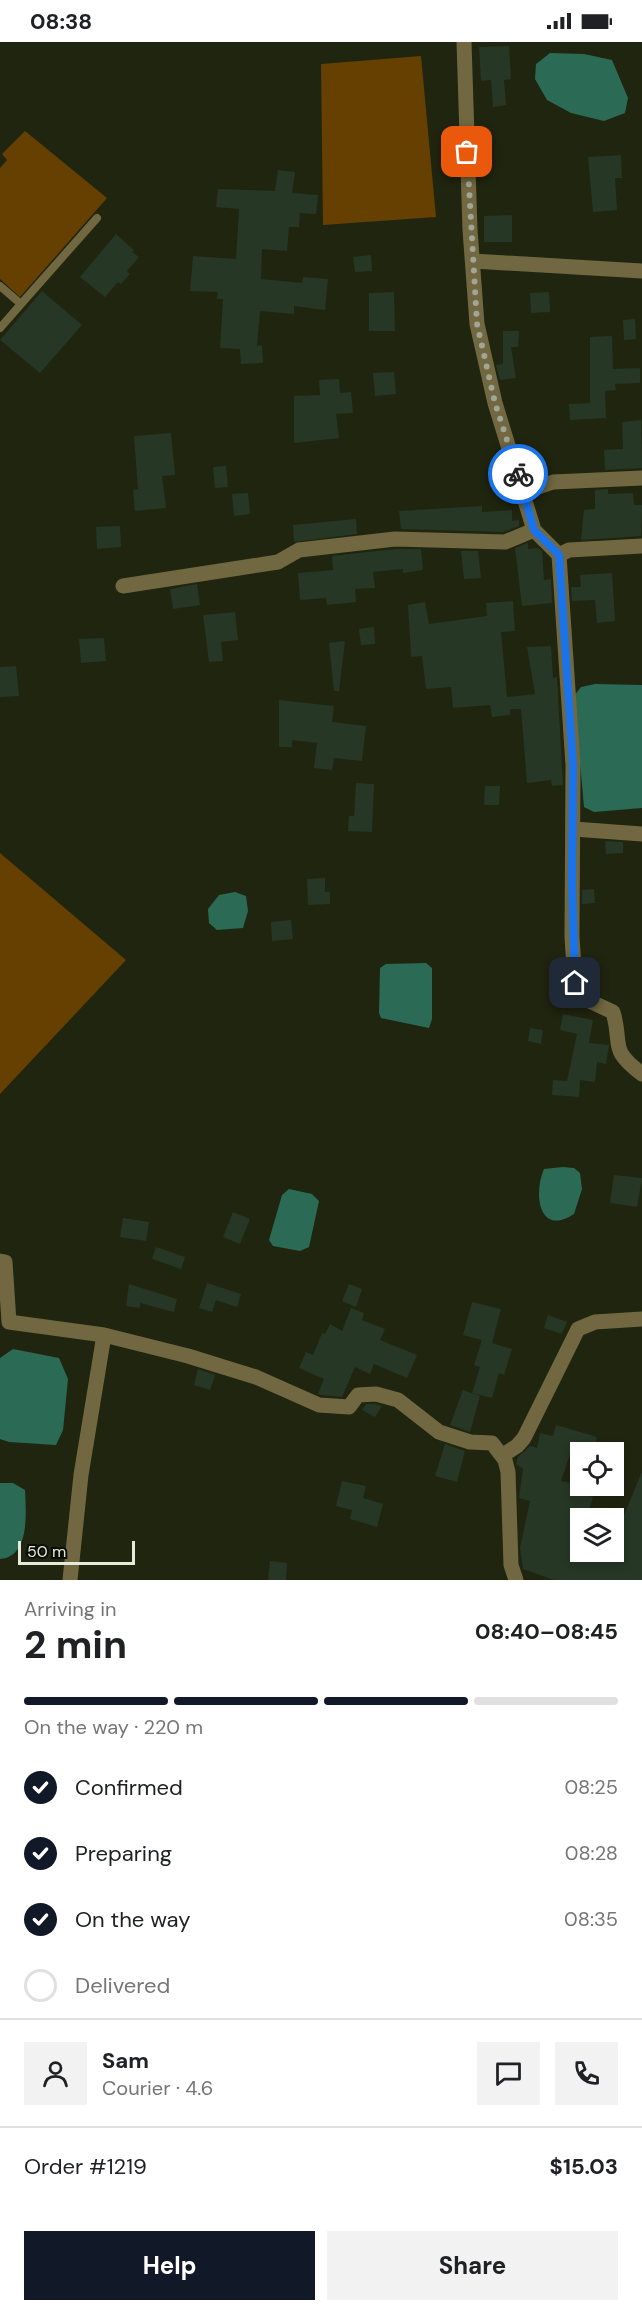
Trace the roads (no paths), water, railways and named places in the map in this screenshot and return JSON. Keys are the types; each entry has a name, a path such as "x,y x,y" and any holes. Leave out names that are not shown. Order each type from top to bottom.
{"street":[{"path":"464,42 472,261 477,324 485,363 534,530 559,555 574,829 572,882 575,983 583,998 613,1012 617,1048 625,1061 642,1074"},
{"path":"472,261 642,271"},
{"path":"524,492 553,482 642,478"},
{"path":"123,586 278,562 299,550 395,539 505,542 534,530"},
{"path":"559,555 569,550 642,546"},
{"path":"574,829 642,834"},
{"path":"0,1261 5,1262 9,1322 104,1335 188,1356 256,1377 319,1405 349,1407 358,1395 376,1394 398,1400 439,1432 470,1442 492,1443 503,1455 508,1472 511,1565 516,1580"},
{"path":"503,1455 517,1446 524,1438 578,1329 595,1322 642,1319"},
{"path":"70,1580 81,1475 104,1335"}],"lane":[{"path":"0,328 98,218"},
{"path":"0,286 21,304"}]}
